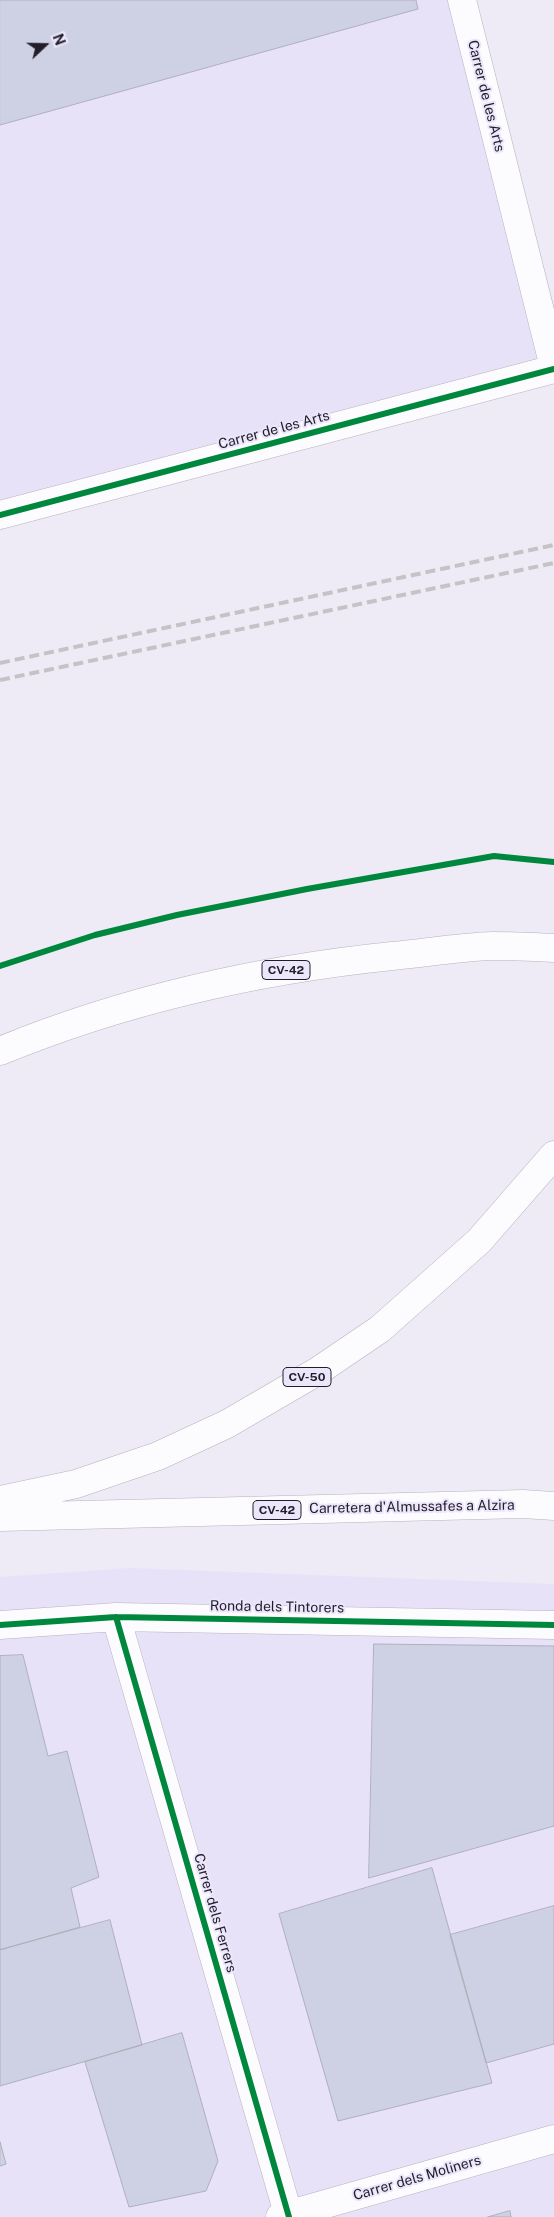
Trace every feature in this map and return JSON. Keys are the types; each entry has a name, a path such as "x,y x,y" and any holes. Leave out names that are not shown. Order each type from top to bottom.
{"street":[{"name":"Carrer de les Arts","path":"0,515 554,368 462,0"},
{"name":"CV-42","path":"0,1051 178,991 223,981 317,964 492,946 554,948"},
{"name":"CV-50","path":"0,1500 76,1484 158,1456 227,1424 318,1371 380,1329 479,1241 554,1156"},
{"name":"Carretera d'Almussafes a Alzira","path":"0,1517 523,1504 554,1506"},
{"name":"Ronda dels Tintorers","path":"0,1625 116,1617 554,1625"},
{"name":"Carrer dels Ferrers","path":"116,1617 286,2216"},
{"name":"Carrer dels Moliners","path":"286,2216 554,2139"}],"shaded area":[{"path":"0,0 462,0 554,367 0,515"},
{"path":"130,1568 554,1584 554,2217 0,2217 0,1577"}],"building":[{"path":"0,0 416,0 418,9 0,125"},
{"path":"374,1644 554,1646 554,1826 369,1878"},
{"path":"23,1655 48,1756 67,1751 99,1877 71,1888 80,1927 0,1950 0,1656"},
{"path":"432,1868 492,2083 338,2121 279,1914"},
{"path":"554,1906 554,2044 486,2063 450,1935"},
{"path":"110,1920 142,2045 0,2086 0,1950"},
{"path":"182,2033 218,2161 206,2191 129,2207 85,2062"},
{"path":"0,2142 6,2164 0,2166"},
{"path":"510,2211 511,2217 488,2217"}],"railway":[{"path":"0,663 554,545"},
{"path":"0,680 554,563"}],"cycle path":[{"path":"0,515 554,369"},
{"path":"0,966 95,935 177,915 307,889 494,856 554,862"},
{"path":"116,1617 289,2217"},
{"path":"0,1625 116,1617 554,1625"}]}
